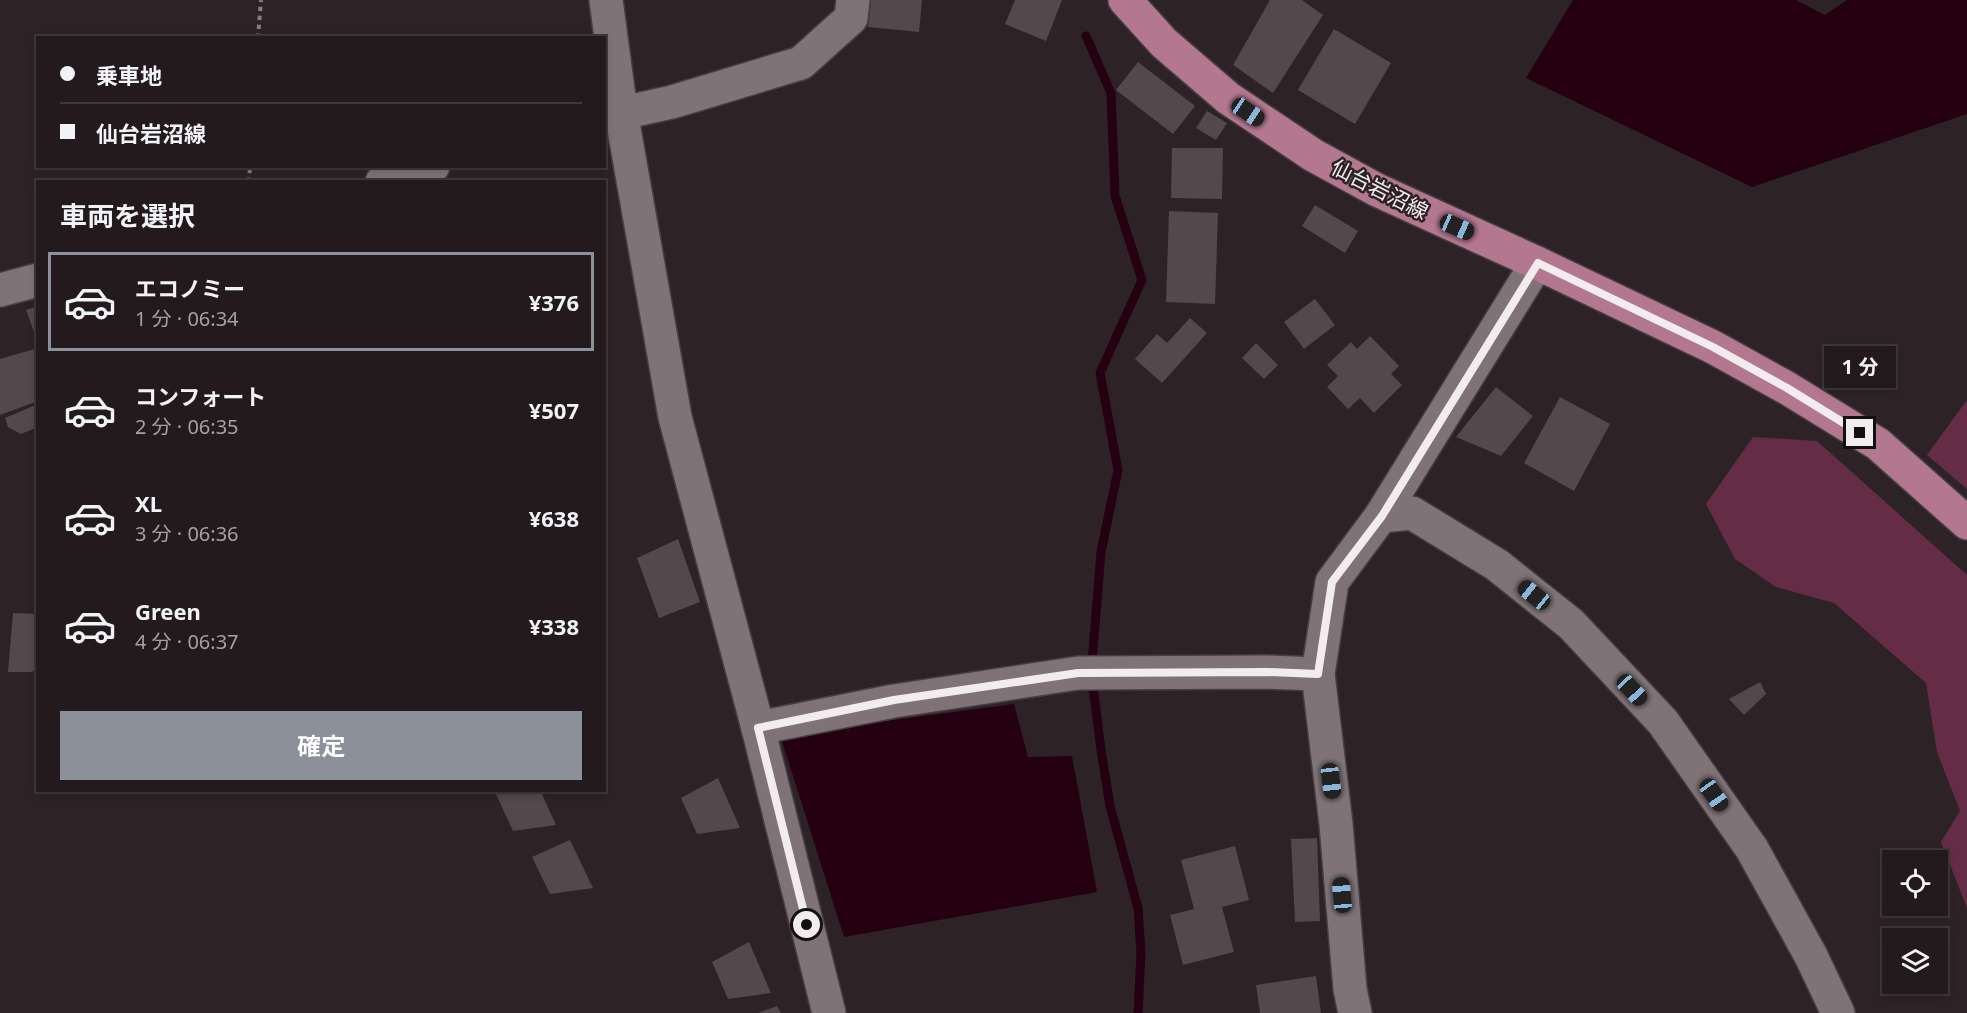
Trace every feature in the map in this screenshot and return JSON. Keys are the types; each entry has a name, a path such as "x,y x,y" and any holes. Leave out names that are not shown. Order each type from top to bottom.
{"main road":[{"name":"仙台岩沼線","path":"1125,0 1164,43 1228,99 1313,155 1377,190 1538,263 1713,347 1787,388 1878,444 1967,523"}],"street":[{"path":"606,0 613,114 675,417 758,728 829,1013"},
{"path":"613,114 672,102 801,63 851,18 853,0"},
{"path":"388,180 427,168"},
{"path":"1355,1013 1350,989 1336,824 1318,674 1332,582 1382,516 1538,263"},
{"path":"0,290 36,281"},
{"path":"1382,516 1412,513 1497,565 1571,624 1663,722 1752,849 1811,956 1838,1013"},
{"path":"758,728 894,700 1078,673 1318,674"}],"path":[{"path":"258,36 261,0"}],"shaded area":[{"path":"1573,0 1796,0 1825,15 1847,0 1967,0 1967,114 1752,187 1526,78"},
{"path":"1967,400 1967,489 1927,455"},
{"path":"1753,437 1817,441 1967,575 1967,908 1948,860 1948,850 1944,850 1941,842 1960,811 1937,752 1926,683 1834,603 1776,587 1735,559 1706,504"},
{"path":"1014,704 1028,757 1072,756 1097,892 844,937 780,735"}],"building":[{"path":"871,0 922,0 919,32 868,27"},
{"path":"1015,0 1062,0 1046,41 1005,24"},
{"path":"1270,0 1302,0 1323,15 1273,93 1233,65"},
{"path":"1334,29 1391,63 1355,124 1298,90"},
{"path":"1138,62 1195,106 1173,134 1116,90"},
{"path":"1207,111 1227,123 1216,140 1196,128"},
{"path":"1172,148 1223,148 1222,199 1171,198"},
{"path":"1315,205 1358,231 1345,253 1302,226"},
{"path":"1169,211 1218,213 1215,304 1166,302"},
{"path":"1315,299 1335,325 1304,349 1284,322"},
{"path":"36,307 36,337 26,310"},
{"path":"1190,318 1207,333 1162,383 1135,359 1157,334 1167,343"},
{"path":"1370,336 1399,366 1391,374 1402,385 1374,413 1360,398 1348,409 1327,387 1338,376 1327,365 1351,342 1357,349"},
{"path":"1256,343 1278,365 1264,379 1242,358"},
{"path":"36,349 36,402 0,415 0,359"},
{"path":"1496,387 1533,416 1501,456 1456,437"},
{"path":"1560,397 1610,424 1574,491 1524,463"},
{"path":"36,405 36,428 21,434 8,427 5,418"},
{"path":"678,539 700,602 659,618 637,558"},
{"path":"13,613 36,614 36,671 8,672"},
{"path":"1760,682 1766,694 1744,715 1729,699"},
{"path":"718,778 740,828 697,834 681,798"},
{"path":"500,792 541,792 556,825 513,831 496,794"},
{"path":"1317,838 1320,921 1295,922 1291,839"},
{"path":"570,840 593,888 550,894 532,857"},
{"path":"1235,846 1249,900 1222,907 1234,952 1183,965 1170,915 1194,909 1181,860"},
{"path":"749,942 771,993 728,999 712,962"},
{"path":"1316,976 1321,1013 1260,1013 1256,985"},
{"path":"777,1006 781,1013 758,1013"}],"waterway":[{"path":"1086,36 1111,93 1115,196 1142,280 1100,373 1118,470 1101,552 1092,662"},
{"path":"1093,686 1110,806 1138,908 1141,953 1138,1013"}],"route":[{"path":"807,925 758,728 894,700 1078,673 1318,674 1332,582 1382,516 1538,263 1713,347 1787,388 1860,433"}]}
